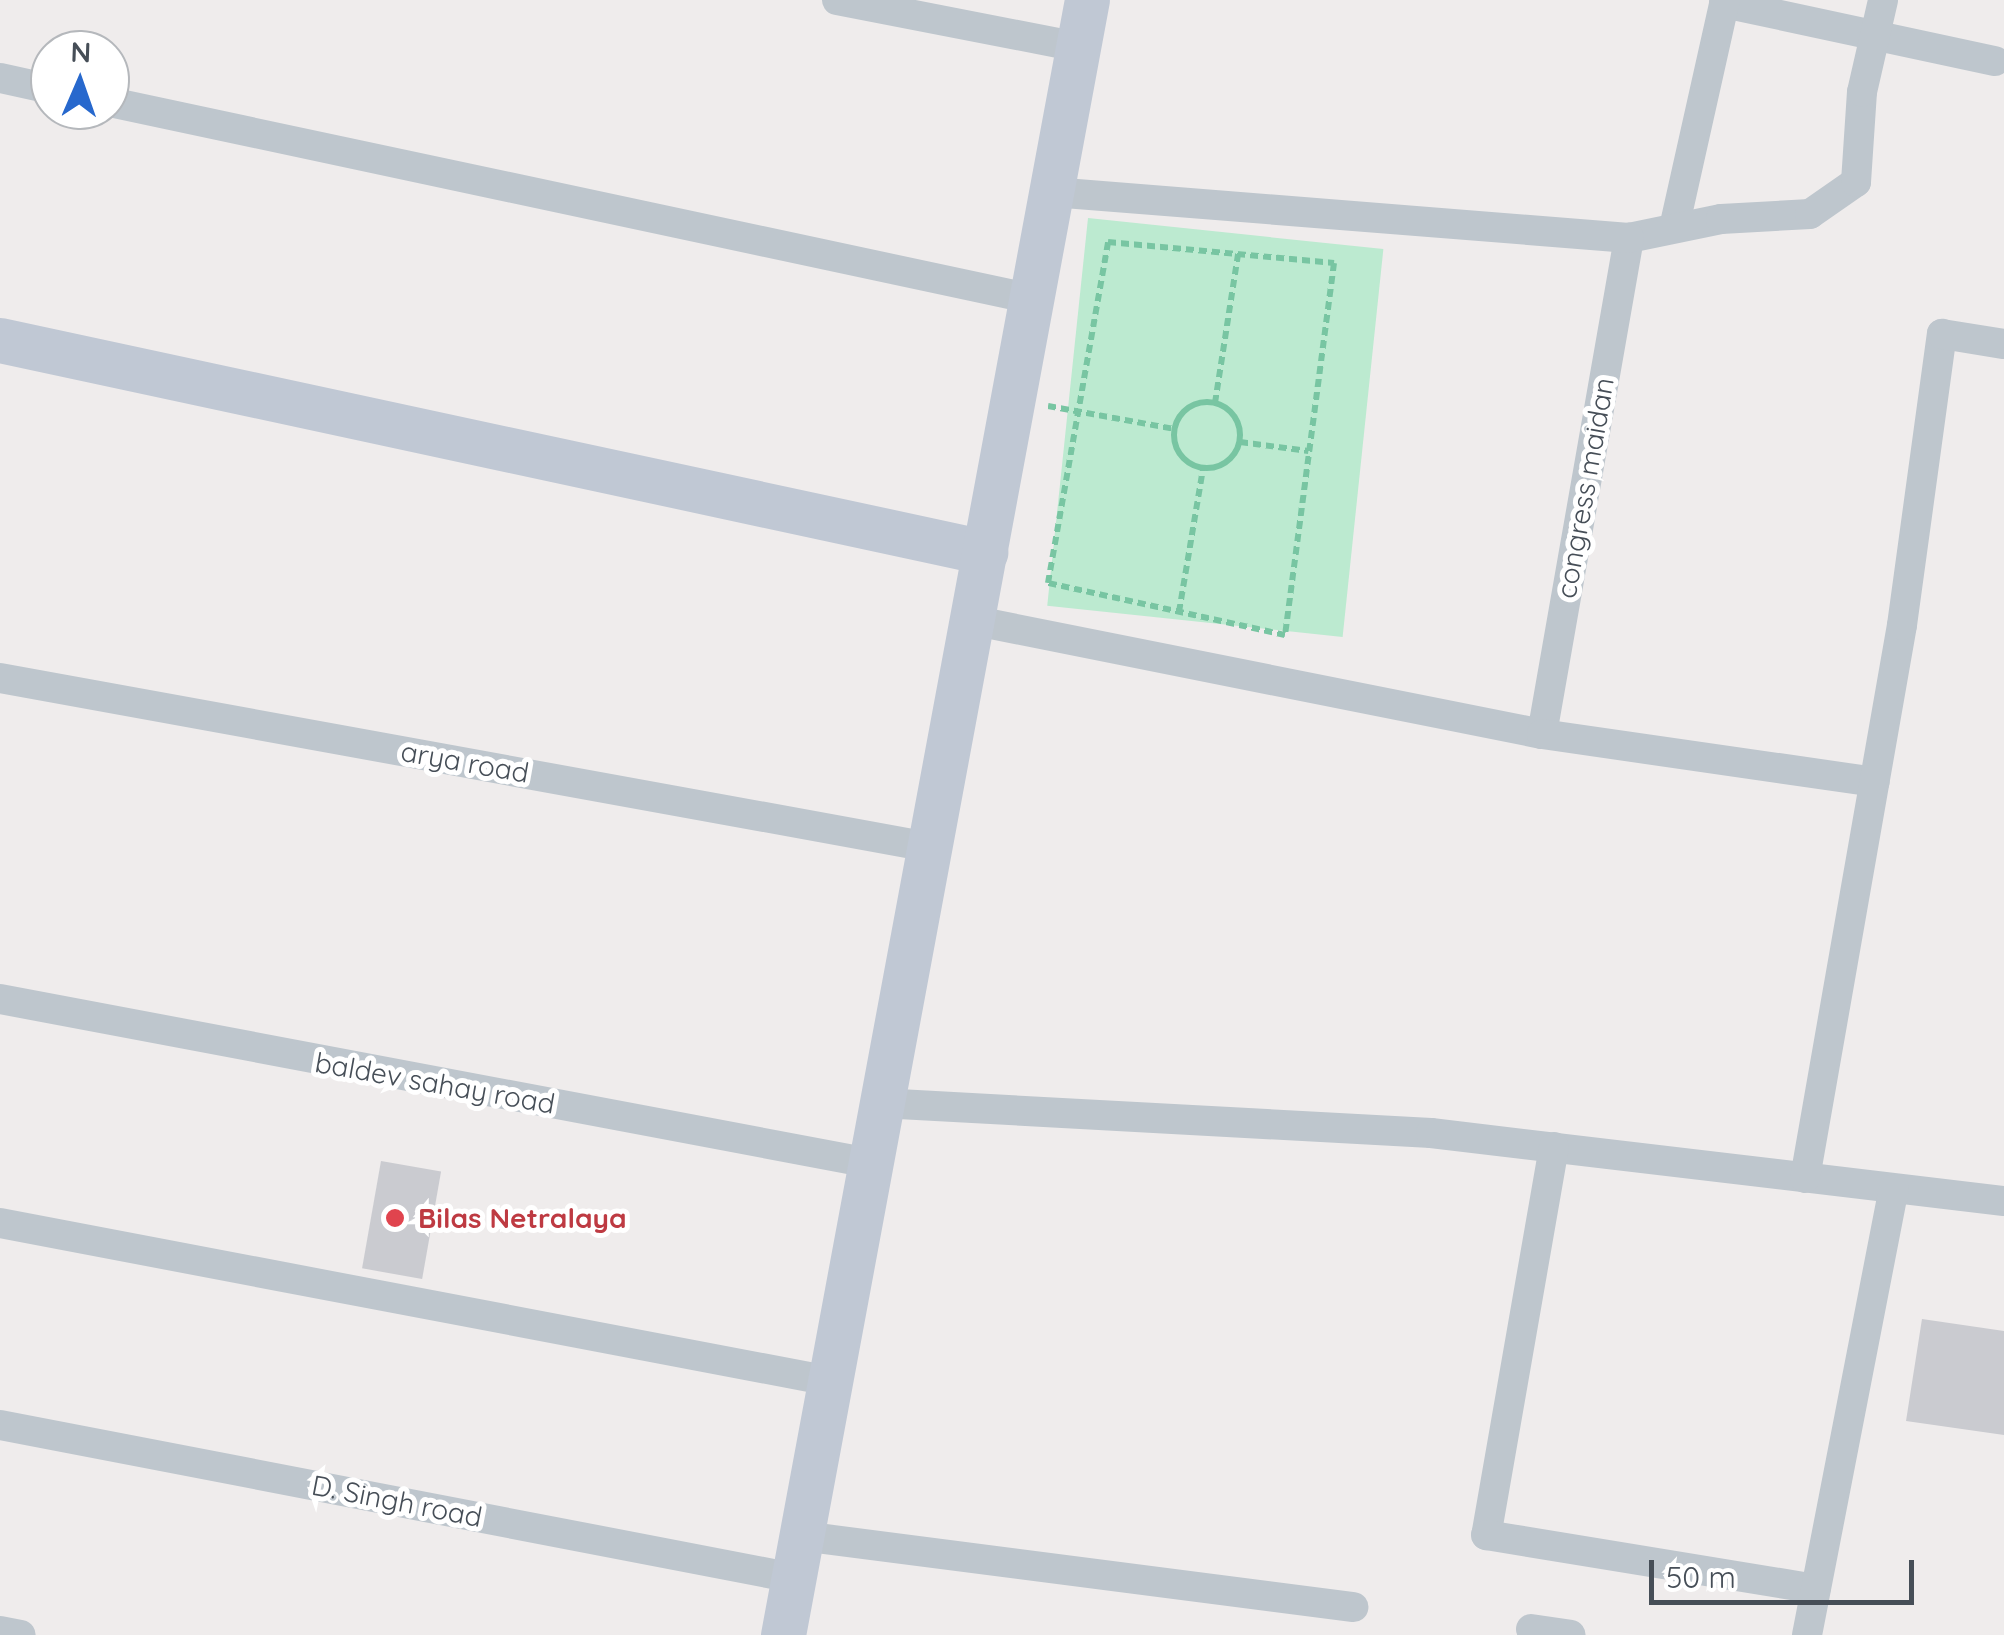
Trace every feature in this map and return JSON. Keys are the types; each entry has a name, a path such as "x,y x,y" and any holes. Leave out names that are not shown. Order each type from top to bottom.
{"street":[{"path":"838,0 1078,47"},
{"path":"783,1635 1086,0"},
{"path":"1052,192 1630,238 1674,228 1810,214 1856,182 1862,92 1883,0"},
{"path":"1674,228 1724,2 1874,38 1995,61"},
{"path":"0,78 30,85"},
{"path":"130,106 1032,300"},
{"name":"congress maidan","path":"1542,734 1630,238"},
{"path":"1805,1178 1875,782 1942,334 2004,344"},
{"path":"0,340 985,552"},
{"path":"971,620 1542,734 1875,782"},
{"name":"arya road","path":"0,678 929,847"},
{"name":"baldev sahay road","path":"0,1000 870,1163"},
{"path":"880,1103 1431,1132 2004,1201"},
{"path":"1554,1147 1486,1535 1816,1590"},
{"path":"1808,1635 1894,1189"},
{"path":"0,1223 830,1381"},
{"name":"D. Singh road","path":"0,1424 798,1557 1354,1607"},
{"path":"1531,1629 1571,1635"},
{"path":"0,1631 21,1635"}],"path":[{"path":"1108,242 1334,262 1285,635 1048,583 1078,413 1108,242"},
{"path":"1215,403 1238,254"},
{"path":"1014,399 1174,429"},
{"path":"1174,429 1194,404 1215,403 1233,414 1240,442"},
{"path":"1174,429 1184,459 1203,468 1222,465 1240,442"},
{"path":"1240,442 1309,451"},
{"path":"1179,612 1203,468"}],"green space":[{"path":"1088,218 1383,249 1343,637 1047,606"}],"building":[{"path":"381,1161 441,1172 422,1279 362,1268"},
{"path":"1922,1319 2004,1331 2004,1435 1906,1421"}],"place":[{"name":"Bilas Netralaya","path":"395,1218"}]}
